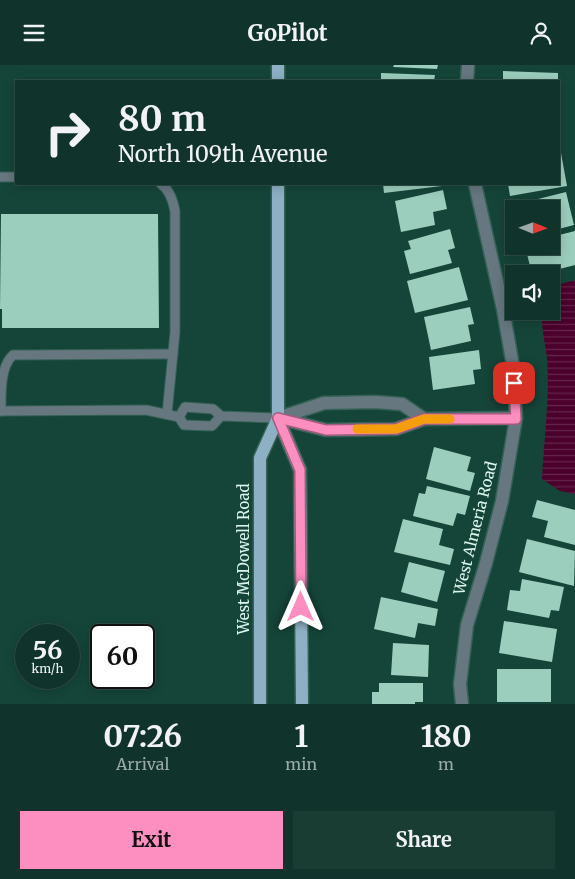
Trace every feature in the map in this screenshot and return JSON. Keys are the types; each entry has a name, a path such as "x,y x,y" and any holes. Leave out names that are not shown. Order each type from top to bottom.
{"main road":[{"path":"278,65 278,80"},
{"name":"West McDowell Road","path":"278,185 278,418 300,470 302,704"},
{"name":"West McDowell Road","path":"260,704 260,458 278,418"}],"street":[{"path":"467,80 468,65"},
{"name":"West Almeria Road","path":"462,704 460,684 467,625 502,501 516,419 513,366 503,309 475,185"},
{"path":"278,418 324,403 375,403 402,404 424,419"},
{"path":"278,418 326,430 396,429 424,419 516,419"}],"lane":[{"path":"0,177 15,177"},
{"path":"163,185 166,187 173,201 175,211 175,332 167,414"},
{"path":"173,354 13,355 5,361 1,371 0,411 146,410 179,417 184,425 212,426 221,416"},
{"path":"179,417 185,407 213,409 221,416 278,418"}],"shaded area":[{"path":"575,280 575,494 560,491 542,479 548,389 547,358 542,320 560,320 561,284"}],"building":[{"path":"394,65 438,65 437,69 393,67"},
{"path":"503,71 558,73 558,80 503,80"},
{"path":"381,73 435,75 434,80 381,80"},
{"path":"560,154 567,186 510,196 508,185 560,185"},
{"path":"383,185 442,185 442,186 384,193"},
{"path":"443,190 447,209 433,212 435,225 401,232 395,201"},
{"path":"566,192 574,225 560,229 560,200 534,200"},
{"path":"1,214 158,214 159,328 2,328 2,309 0,309"},
{"path":"450,229 455,248 448,250 452,263 410,274 404,251 411,249 408,241"},
{"path":"575,231 575,265 560,269 560,265 530,265 527,255 560,255 560,235"},
{"path":"459,267 468,300 415,313 407,281"},
{"path":"470,307 474,324 468,325 471,341 431,350 424,317"},
{"path":"479,350 481,369 473,370 475,384 433,390 429,357"},
{"path":"434,447 471,457 467,471 475,473 470,491 426,479"},
{"path":"427,486 470,496 465,515 457,513 453,526 413,516 419,493 425,494"},
{"path":"537,500 575,510 575,545 544,537 548,521 532,517"},
{"path":"403,519 443,529 439,545 454,549 450,565 394,552"},
{"path":"527,539 575,551 574,586 519,572"},
{"path":"409,562 445,571 437,602 401,592"},
{"path":"522,579 564,587 559,611 551,610 549,618 507,610 510,590 520,591"},
{"path":"381,597 438,609 435,626 418,623 415,638 374,629"},
{"path":"504,621 557,629 552,662 499,653"},
{"path":"393,643 429,645 428,677 391,675"},
{"path":"497,669 551,669 551,702 497,702"},
{"path":"379,683 423,683 423,702 415,702 415,704 372,704 372,692 379,692"}],"slow traffic":[{"path":"357,429 396,429 424,419 450,419"}],"route":[{"path":"301,607 300,470 278,418 326,430 396,429 424,419 516,419 514,383"}]}
